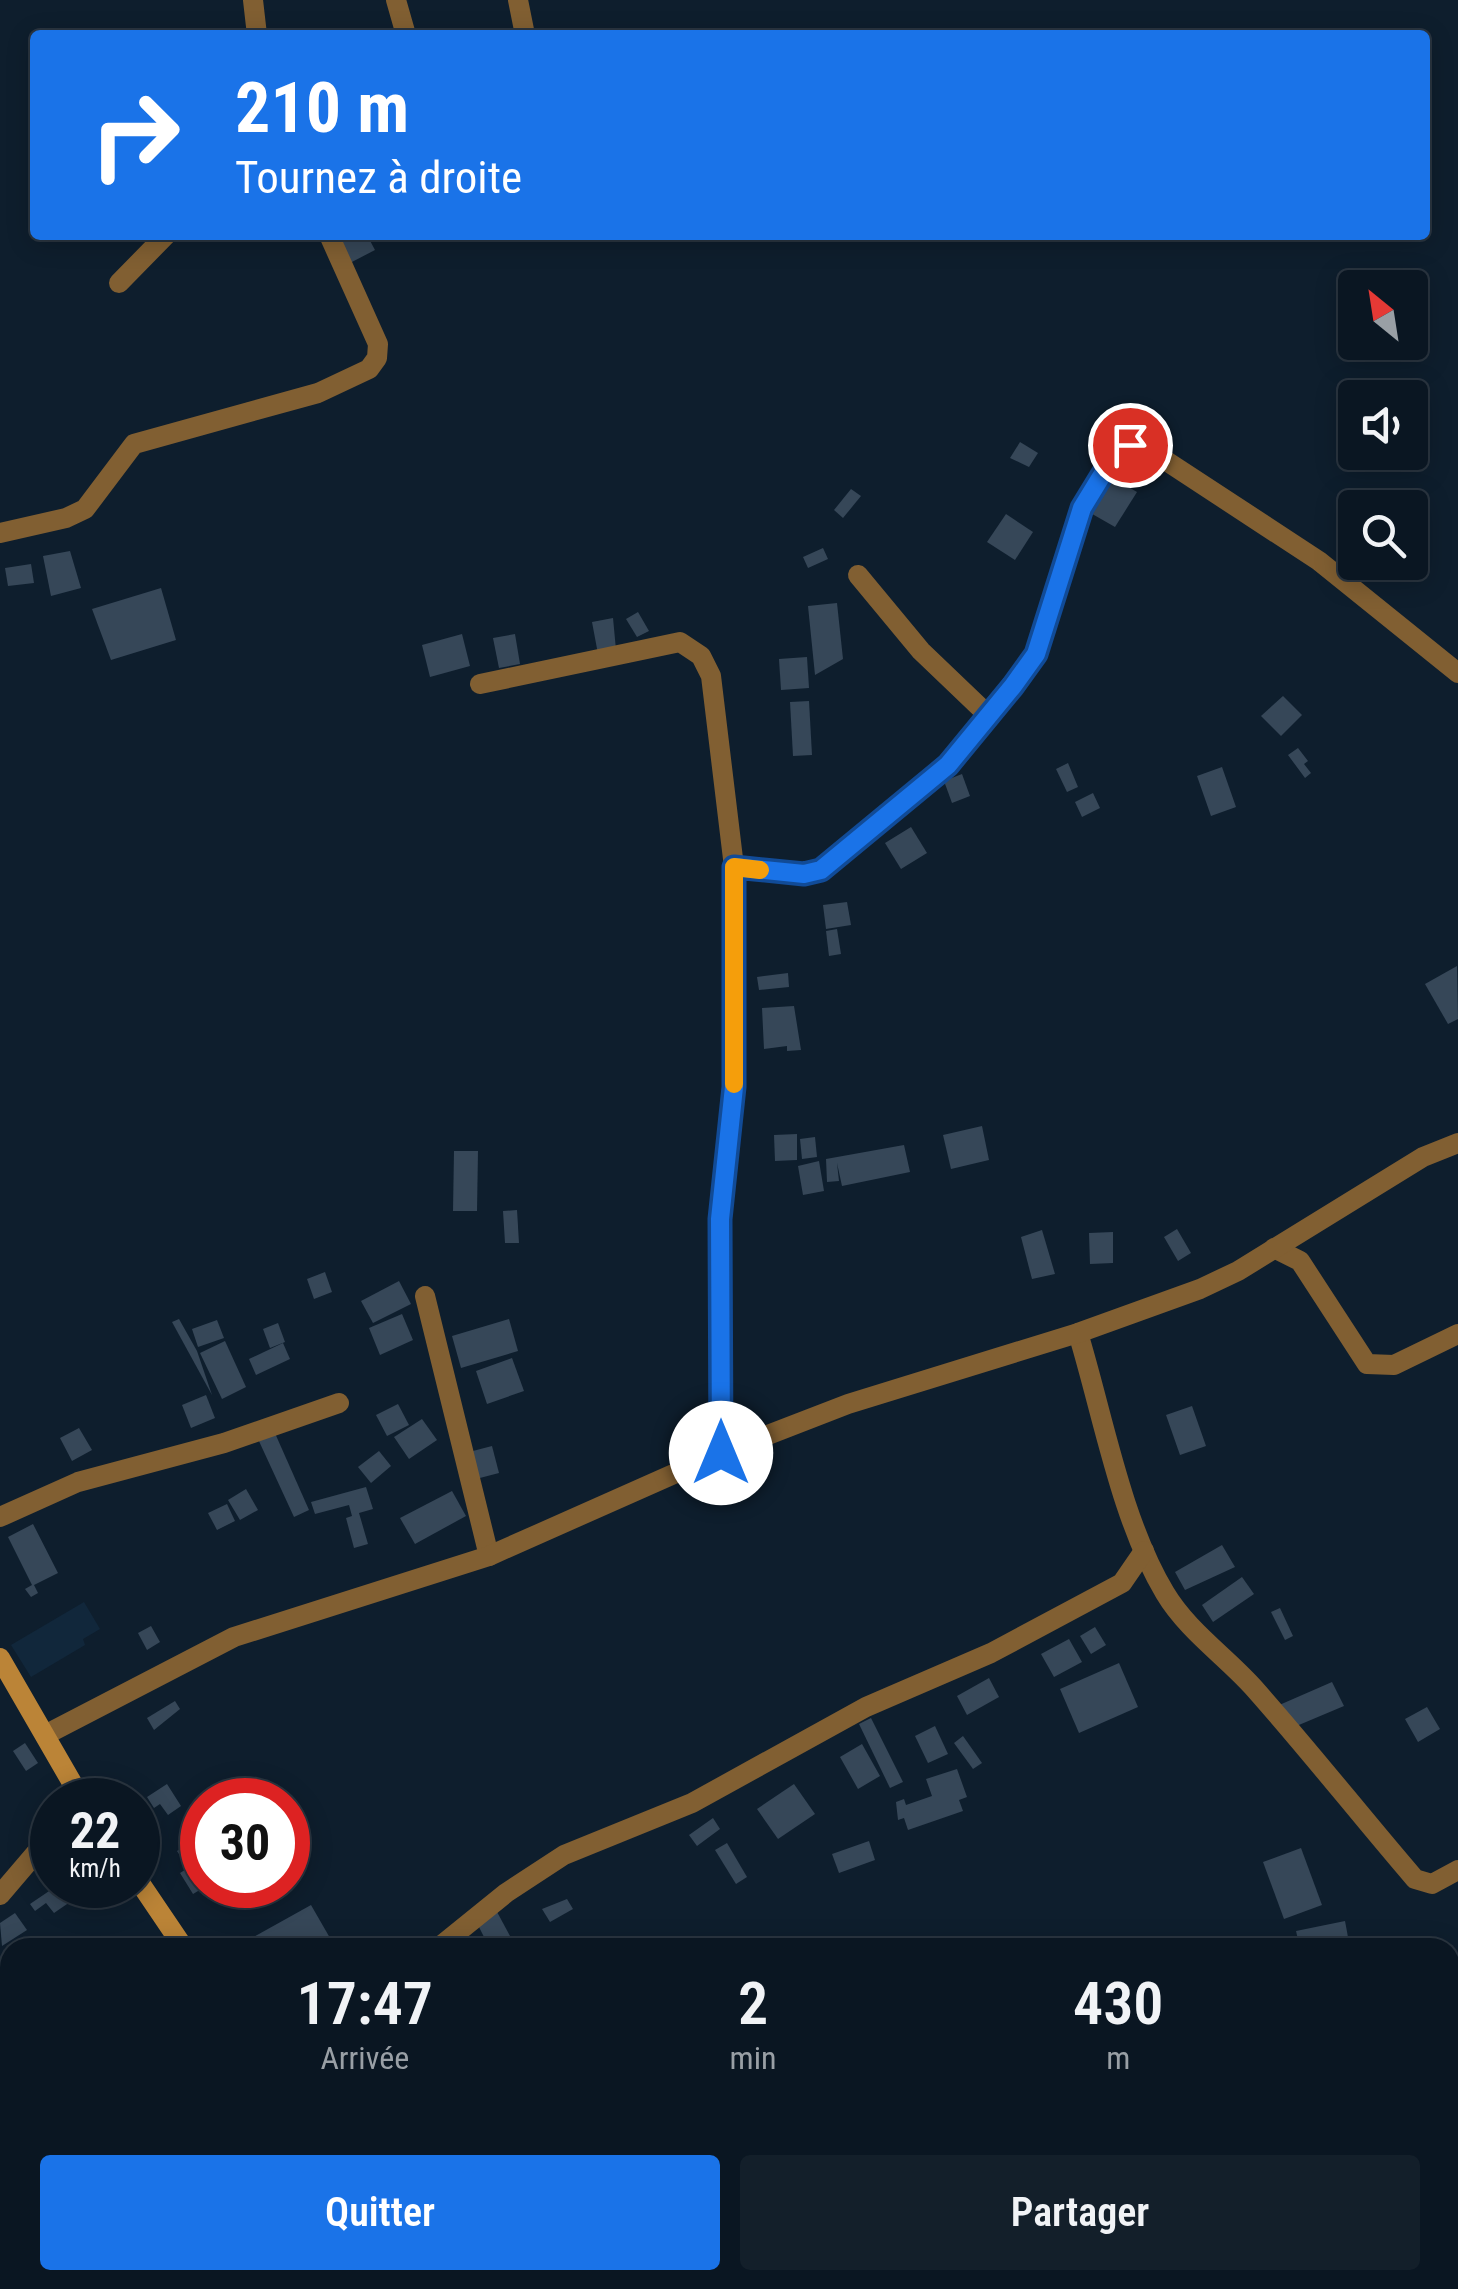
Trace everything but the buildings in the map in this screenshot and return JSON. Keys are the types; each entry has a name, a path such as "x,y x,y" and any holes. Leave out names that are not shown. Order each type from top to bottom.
{"main road":[{"path":"0,1658 70,1778"},
{"path":"157,1908 177,1938"}],"street":[{"path":"253,0 257,30"},
{"path":"396,0 405,30"},
{"path":"518,0 524,30"},
{"path":"120,283 161,240"},
{"path":"0,533 66,518 85,509 134,444 318,393 368,370 377,358 378,344 330,240"},
{"path":"734,867 804,874 821,870 948,765 990,717 1036,654 1082,508 1115,454 1130,445 1145,447 1319,561 1458,673"},
{"path":"858,575 921,651 990,717"},
{"path":"480,684 680,642 692,647 711,676 734,867 734,1087 720,1219 721,1453"},
{"path":"45,1734 221,1642 489,1556 721,1453 848,1404 1078,1333 1200,1289 1422,1157 1458,1142"},
{"path":"1274,1248 1308,1270 1368,1364 1394,1365 1458,1334"},
{"path":"425,1296 489,1556"},
{"path":"1078,1333 1144,1551 1165,1594 1185,1620 1254,1688 1286,1730 1318,1757 1415,1879 1432,1884 1456,1876"},
{"path":"0,1517 78,1482 224,1444 340,1404"},
{"path":"450,1938 506,1893 564,1855 692,1804 866,1707 991,1653 1122,1583 1144,1551"},
{"path":"0,1895 30,1860"}],"shaded area":[{"path":"84,1602 100,1629 83,1639 85,1645 31,1677 11,1645"}],"slow traffic":[{"path":"734,1084 734,867 760,870"}],"route":[{"path":"721,1453 720,1219 734,1087 734,867 804,874 821,870 948,765 990,717 1036,654 1082,508 1115,454 1130,445"}]}
